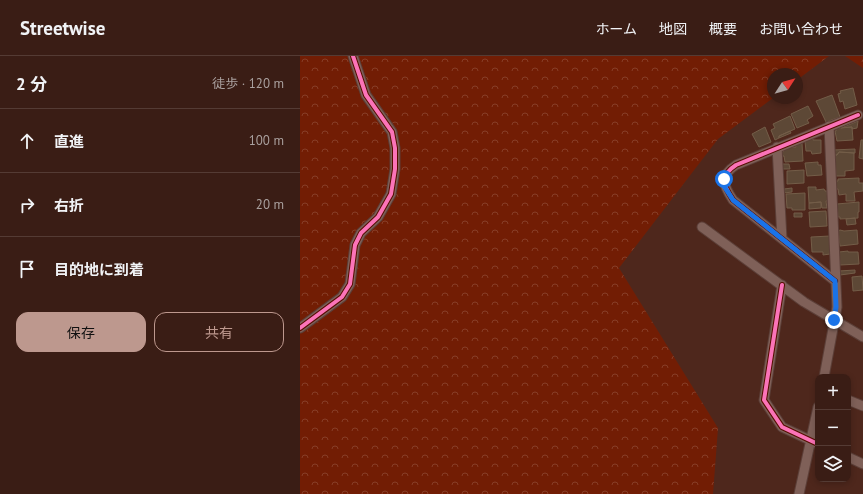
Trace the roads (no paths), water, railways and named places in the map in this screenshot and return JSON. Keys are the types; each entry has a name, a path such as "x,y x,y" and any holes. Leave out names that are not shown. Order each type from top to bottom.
{"street":[{"path":"300,328 342,297 350,284 355,245 361,233 378,217 391,194 395,148 392,132 366,95 353,56"},
{"path":"835,281 733,200 724,186 724,179 726,173 731,168 744,161 858,115"},
{"path":"825,374 836,307 829,126"},
{"path":"777,147 782,239"},
{"path":"702,226 804,302 863,338"},
{"path":"782,286 764,400 782,427 814,443"},
{"path":"851,401 863,406"},
{"path":"801,493 814,443 818,410"},
{"path":"851,458 863,464"}]}
